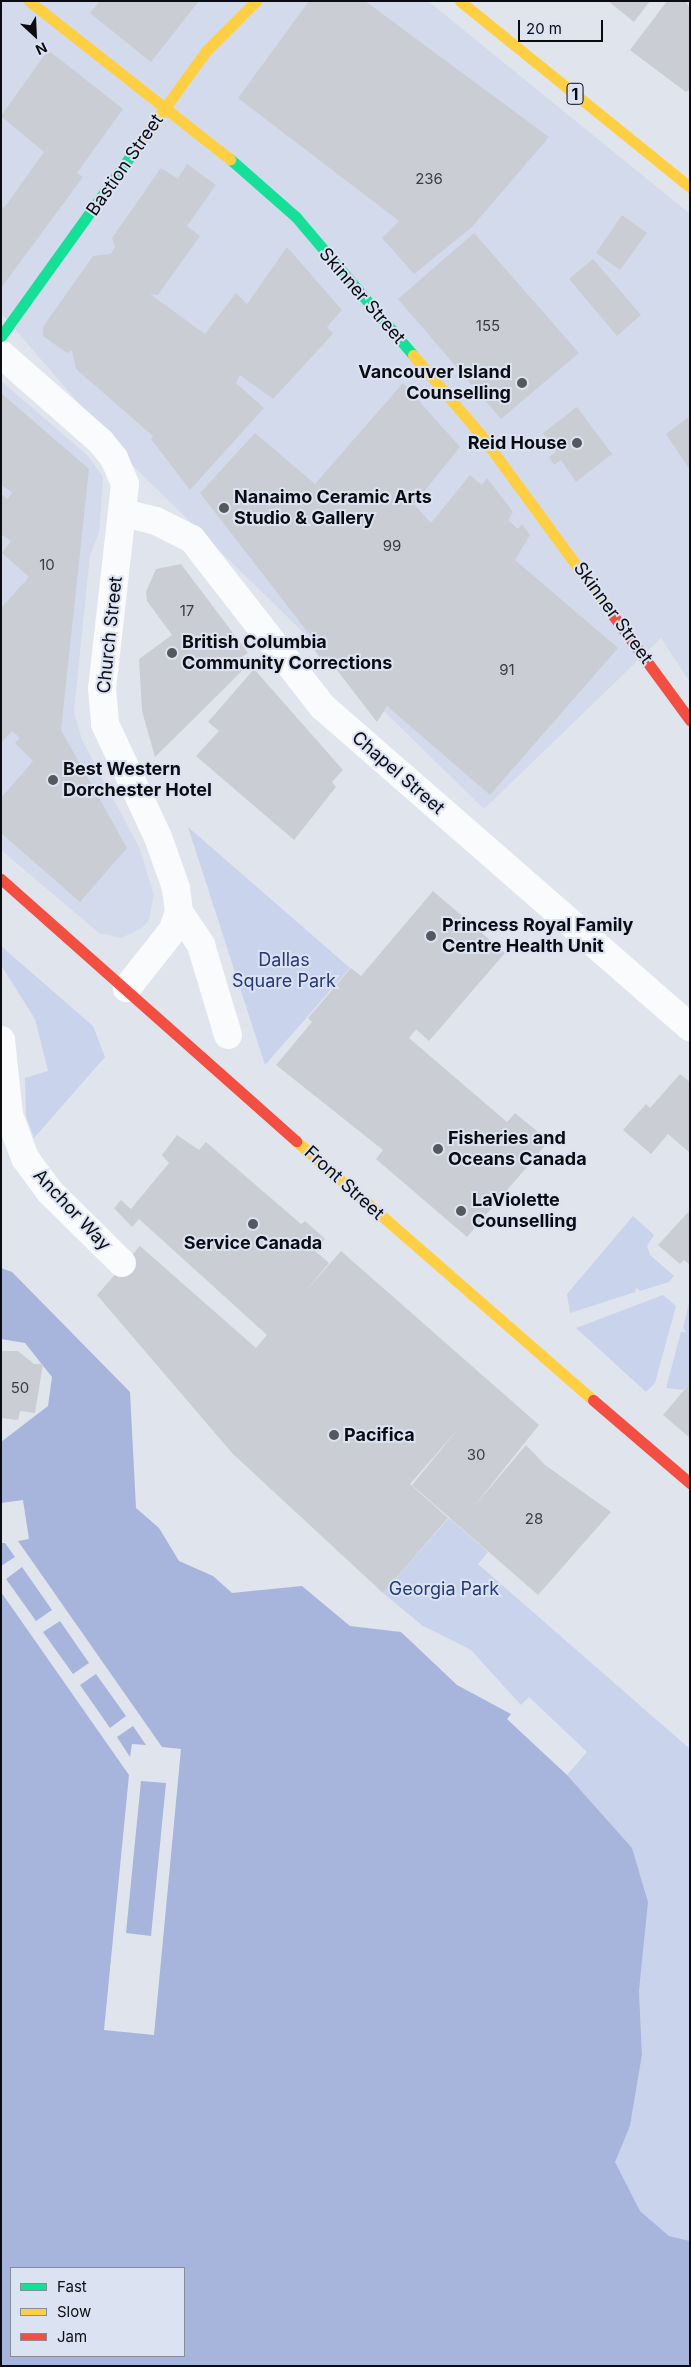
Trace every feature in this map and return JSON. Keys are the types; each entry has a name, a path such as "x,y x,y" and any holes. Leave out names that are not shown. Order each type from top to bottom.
{"main road":[{"name":"Skinner Street","path":"29,1 166,108 197,129 273,195 360,291 481,434 690,720"},
{"name":"1","path":"460,1 690,187"},
{"name":"Bastion Street","path":"1,336 206,51 252,4"},
{"name":"Front Street","path":"1,879 127,988 410,1242 690,1483"}],"street":[{"name":"Church Street","path":"1,354 101,442 117,464 125,484 124,513 102,688 105,724 158,837 176,888 179,912 200,944 228,1035"},
{"name":"Chapel Street","path":"124,513 156,521 192,539 323,708 690,1028"},
{"path":"127,988 172,931 179,912"},
{"name":"Anchor Way","path":"1,1040 8,1079 9,1115 25,1158 50,1192 122,1263"}],"shaded area":[{"path":"1,1 428,1 690,214 690,682 661,638 484,809 132,465 1,313"},
{"path":"1,381 87,455 103,477 99,533 90,555 74,711 82,740 139,847 154,895 149,920 142,928 121,938 99,933 1,850"},
{"path":"1,1268 12,1272 130,1392 136,1508 159,1528 179,1561 213,1576 232,1593 302,1586 350,1626 401,1632 457,1685 511,1714 507,1719 567,1775 632,1848 648,1902 639,1990 642,2055 630,2126 615,2162 640,2211 669,2236 690,2241 690,2366 1,2366"}],"green space":[{"name":"Dallas Square Park","path":"188,827 350,968 265,1065"},
{"path":"1,946 93,1026 105,1057 34,1138 26,1116 25,1078 48,1071 35,1019 1,965"},
{"path":"633,1216 654,1235 647,1246 650,1255 674,1276 669,1282 640,1291 636,1287 635,1292 570,1313 567,1294"},
{"path":"663,1295 676,1306 655,1383 646,1392 576,1328"},
{"path":"690,1299 690,1383 683,1390 666,1388 681,1332 686,1332 683,1328"},
{"name":"Georgia Park","path":"449,1518 488,1552 478,1564 690,1749 690,2241 669,2236 640,2211 614,2162 630,2126 642,2055 639,1990 567,1775 587,1752 529,1697 521,1705 471,1650 423,1626 383,1593"}],"pier":[{"path":"1,1339 25,1343 52,1377 48,1406 1,1442"},
{"path":"23,1500 29,1539 18,1541 162,1747 181,1749 154,2035 104,2030 129,1775 1,1592 1,1566 15,1557 5,1543 1,1543 1,1503","holes":["22,1567 52,1610 36,1621 6,1579","60,1621 89,1663 73,1674 43,1632","96,1674 126,1716 110,1728 80,1685","133,1726 146,1745 132,1744 130,1757 117,1737","141,1781 166,1783 151,1936 126,1933"]}],"building":[{"path":"100,1 199,1 151,62 90,13"},
{"path":"309,1 365,1 549,137 472,227 414,274 382,238 399,221 238,98"},
{"path":"608,1 650,1 634,22"},
{"path":"667,1 685,1 690,7 690,89 686,92 630,50"},
{"path":"48,50 123,109 77,173 83,177 1,288 1,205 4,208 44,152 1,116"},
{"path":"187,164 216,185 187,226 200,236 158,295 150,294 205,334 236,293 247,304 287,247 342,310 327,327 333,333 331,336 273,399 240,375 236,383 264,408 190,490 151,439 153,436 76,369 72,350 67,353 43,336 43,327 93,256 111,254 115,247 112,238 161,168 178,179"},
{"path":"622,215 647,233 620,270 596,253"},
{"path":"474,233 579,353 501,419 398,299"},
{"path":"593,259 641,315 617,336 569,279"},
{"path":"403,383 460,447 414,504 431,523 470,475 482,485 487,478 513,512 508,520 518,529 522,524 530,535 515,560 618,648 490,795 387,706 377,722 326,656 322,660 309,643 313,639 200,493 255,433 315,484"},
{"path":"1,393 89,469 61,730 127,848 80,902 1,833 1,798 33,761 15,743 20,738 12,731 1,743 1,608 29,577 2,553 11,541 1,534 1,494 8,499 12,492 1,485"},
{"name":"Reid House","path":"577,407 612,454 576,482 561,460 554,465 549,457 556,452 543,433"},
{"path":"690,416 690,470 666,434"},
{"path":"181,564 248,653 241,657 248,665 155,757 142,711 139,659 172,635 147,601 146,592 156,569"},
{"path":"254,669 343,770 332,782 336,787 294,840 196,756 219,731 208,722"},
{"path":"433,891 505,953 429,1041 416,1029 409,1038 507,1122 515,1113 549,1141 467,1237 376,1159 383,1150 276,1065 312,1022 308,1018 351,968 361,976"},
{"path":"680,1074 690,1082 690,1153 668,1134 651,1154 623,1130 646,1104 650,1108"},
{"name":"Pacifica","path":"177,1135 199,1150 206,1142 301,1224 305,1221 325,1239 315,1251 329,1263 304,1293 341,1251 539,1425 471,1510 526,1445 545,1465 611,1512 538,1595 412,1485 459,1428 410,1484 448,1518 383,1593 232,1453 97,1295 140,1246 256,1348 267,1335 139,1219 132,1227 114,1208 121,1200 131,1209 169,1163 162,1155"},
{"path":"690,1210 690,1265 684,1260 680,1264 658,1245"},
{"path":"1,1351 18,1351 34,1364 43,1364 35,1413 20,1411 18,1420 1,1418"},
{"path":"690,1383 690,1438 663,1415"}],"traffic: fast":[{"path":"1,336 141,141"},
{"path":"230,159 296,217 413,355"}],"traffic: slow":[{"path":"29,1 230,159"},
{"path":"141,141 206,51 256,1"},
{"path":"460,1 690,187"},
{"path":"413,355 481,435 612,614"},
{"path":"296,1141 593,1400"}],"traffic: jam":[{"path":"612,614 690,720"},
{"path":"1,879 296,1141"},
{"path":"593,1400 690,1483"}],"place":[{"name":"Vancouver Island Counselling","path":"522,383"},
{"name":"Reid House","path":"577,443"},
{"name":"Nanaimo Ceramic Arts Studio & Gallery","path":"224,508"},
{"name":"British Columbia Community Corrections","path":"172,653"},
{"name":"Best Western Dorchester Hotel","path":"53,780"},
{"name":"Princess Royal Family Centre Health Unit","path":"431,936"},
{"name":"Fisheries and Oceans Canada","path":"438,1149"},
{"name":"LaViolette Counselling","path":"461,1211"},
{"name":"Service Canada","path":"253,1224"},
{"name":"Pacifica","path":"334,1435"}]}
